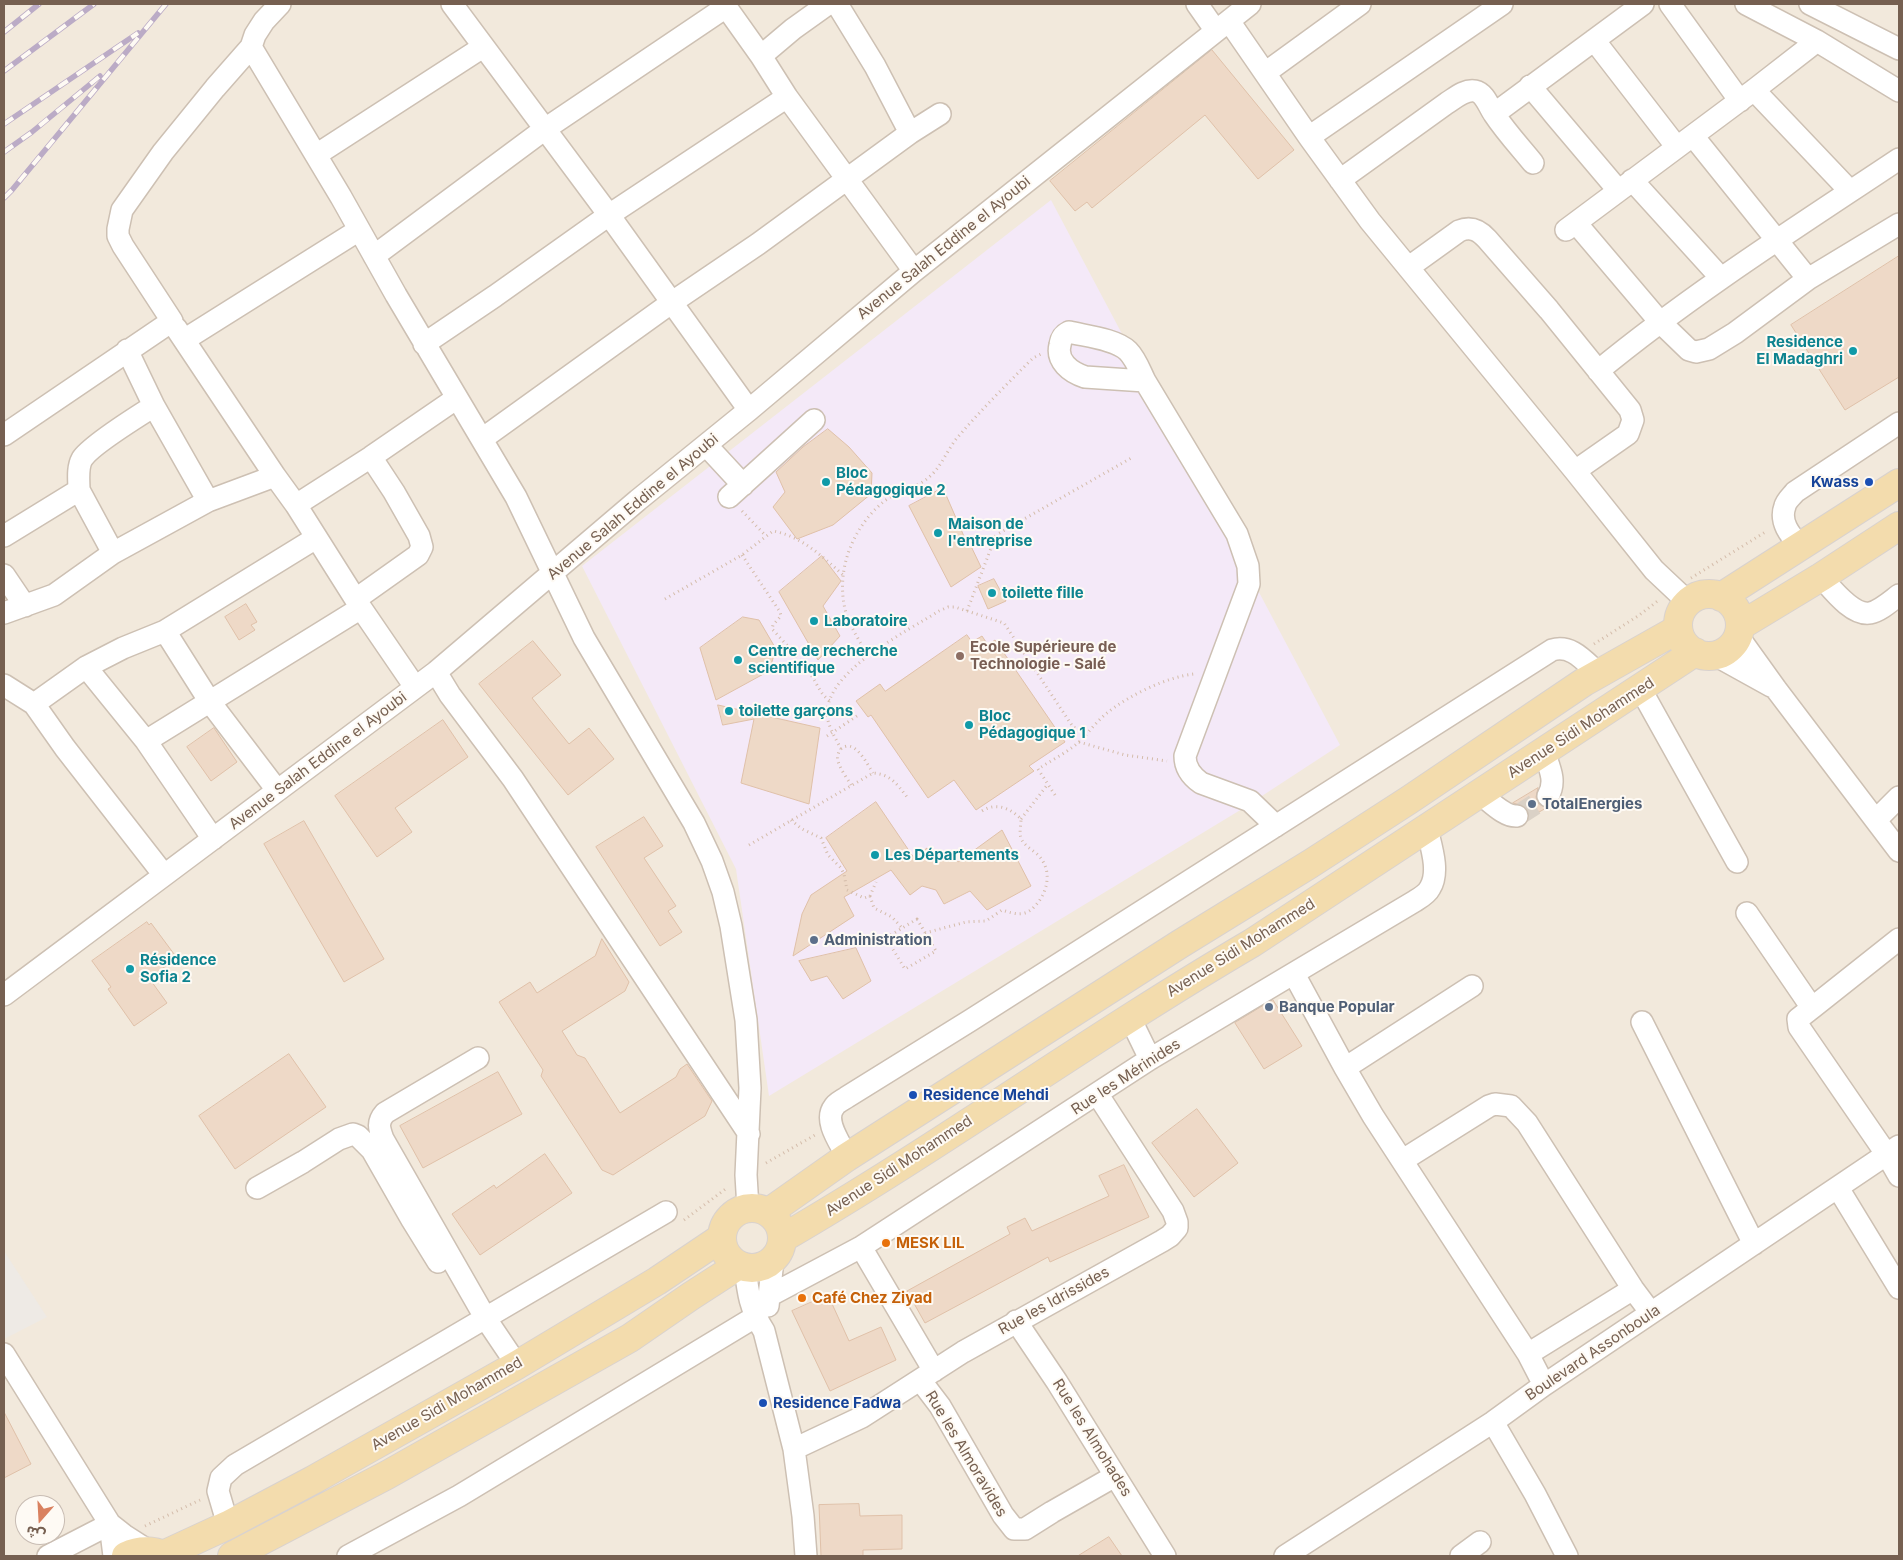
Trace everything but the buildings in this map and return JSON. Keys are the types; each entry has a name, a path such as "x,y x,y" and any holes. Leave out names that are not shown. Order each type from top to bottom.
{"main road":[{"path":"1721,597 1899,483"},
{"path":"1739,631 1899,526"},
{"path":"1710,594 1721,597 1735,608 1739,617 1739,631 1733,645 1725,651 1705,654 1687,647 1678,629 1680,615 1688,602 1698,596 1710,594"},
{"path":"758,1210 779,1223 778,1249 760,1268 742,1267 728,1257 722,1245 723,1228 729,1218 738,1211 758,1210 847,1157 1180,944 1310,864 1599,674 1678,629"},
{"name":"Avenue Sidi Mohammed","path":"778,1249 852,1197 1182,984 1252,943 1640,688 1705,654"},
{"path":"1531,718 1548,749"},
{"path":"1460,766 1480,794"},
{"name":"Avenue Sidi Mohammed","path":"151,1555 228,1525 313,1480 517,1365 657,1281 722,1238"},
{"name":"Avenue Sidi Mohammed","path":"247,1553 630,1338 690,1296 742,1267"}],"street":[{"path":"280,4 264,21 255,35 251,47 162,152 120,217 118,236 184,340 296,505 416,688"},
{"path":"452,4 482,47 609,215 749,410"},
{"path":"761,56 793,29 828,4"},
{"path":"837,4 875,66 910,132"},
{"path":"1197,4 1222,26 1264,73 1309,138 1370,220 1654,570 1688,602"},
{"name":"Avenue Salah Eddine el Ayoubi","path":"4,995 416,688 553,574 638,500 749,410 914,271 1250,4"},
{"path":"1264,73 1360,4"},
{"path":"1309,138 1502,4"},
{"path":"1494,114 1643,4"},
{"path":"1670,4 1747,96 1850,192"},
{"path":"1746,4 1818,41 1899,91"},
{"path":"1810,4 1899,49"},
{"path":"374,256 545,129 725,6 761,56 787,97 914,271"},
{"path":"1594,40 1777,241 1808,279"},
{"path":"1818,41 1747,96 1570,226 1660,322 1689,350 1696,352 1704,351 1735,333 1808,279 1899,224"},
{"path":"251,47 341,197 424,344 516,498 584,638 694,823 712,861 723,892 731,926 746,1020 750,1088 746,1175 758,1210"},
{"path":"316,155 482,47"},
{"path":"1530,86 1625,185 1721,278"},
{"path":"1340,180 1447,103 1467,91 1474,90 1480,93 1533,164"},
{"path":"424,344 609,215 787,97"},
{"path":"482,439 758,244 910,132 940,114"},
{"path":"1598,371 1660,322 1721,278 1899,159"},
{"path":"1409,267 1459,232 1471,229 1480,232 1549,310 1630,410 1633,420 1628,434 1575,471"},
{"path":"184,340 358,230"},
{"path":"4,435 172,321"},
{"path":"1145,381 1085,377 1074,372 1061,361 1058,354 1063,335 1069,332 1119,344 1133,356 1145,381 1237,534 1248,566 1249,584 1185,756 1185,764 1201,783 1250,801 1276,826"},
{"path":"127,350 154,406 208,501"},
{"path":"296,505 457,398"},
{"path":"113,552 79,490 79,472 82,459 92,448 154,406"},
{"path":"706,445 736,491 814,420"},
{"path":"1800,546 1789,534 1784,521 1785,505 1795,492 1899,423"},
{"path":"146,741 210,702 359,603 418,555 422,547 418,536 394,492 370,457"},
{"path":"4,613 54,595 113,552 208,501 275,476"},
{"path":"4,536 79,490"},
{"path":"34,704 86,668 123,648 165,631 316,538"},
{"path":"4,575 25,606"},
{"path":"1821,577 1852,608 1864,613 1878,610 1899,595"},
{"path":"165,631 210,702 277,790"},
{"path":"1739,631 1776,689 1899,851"},
{"path":"847,1157 831,1125 831,1118 833,1107 847,1097 1552,650 1559,648 1568,649 1599,674"},
{"path":"1705,654 1776,689"},
{"path":"86,668 146,741 213,839"},
{"path":"436,672 513,779 748,1134"},
{"path":"4,685 34,704 164,875"},
{"path":"1640,688 1737,862"},
{"path":"1548,749 1553,778 1552,788 1548,796"},
{"path":"1480,794 1506,814 1517,816"},
{"path":"1876,820 1899,797"},
{"name":"Rue les Mérinides","path":"769,1296 861,1248 1098,1095 1150,1059 1415,901 1430,890 1434,872 1433,854 1427,829"},
{"path":"1747,913 1812,1008"},
{"path":"1899,939 1800,1018 1798,1024 1893,1150 1899,1176"},
{"path":"1294,974 1345,1068 1528,1354 1544,1385"},
{"path":"1345,1068 1472,986"},
{"path":"1130,1018 1150,1059"},
{"path":"1642,1022 1754,1244"},
{"path":"478,1058 385,1113 379,1121 379,1126 383,1139 484,1314 517,1365"},
{"name":"Rue les Idrissides","path":"794,1448 862,1417 1016,1321 1162,1241 1177,1228 1173,1211 1098,1095"},
{"path":"1403,1160 1489,1106 1495,1104 1511,1106 1527,1123 1633,1289 1651,1313"},
{"path":"257,1188 340,1138 353,1134 358,1136 372,1150 412,1220 464,1303 484,1314"},
{"name":"Boulevard Assonboula","path":"1285,1556 1493,1422 1544,1385 1893,1150"},
{"path":"1838,1188 1899,1288"},
{"path":"228,1525 218,1491 223,1475 235,1465 484,1314 666,1212"},
{"name":"Rue les Almoravides","path":"861,1248 928,1376 940,1406 1003,1515 1014,1529 1025,1529 1115,1476"},
{"path":"348,1556 459,1496 759,1324 769,1296 778,1249"},
{"path":"742,1267 750,1304 759,1324 794,1448 806,1556"},
{"path":"1528,1354 1633,1289"},
{"name":"Rue les Almohades","path":"1016,1321 1057,1382 1165,1556"},
{"path":"4,1354 110,1524 151,1555"},
{"path":"1493,1422 1568,1556"},
{"path":"48,1556 110,1524"},
{"path":"110,1524 114,1556"},
{"path":"1461,1556 1480,1542"}],"path":[{"path":"868,656 851,625 845,609 843,593 846,556 866,519 882,503 928,478 955,440 1033,358 1046,351 1058,354"},
{"path":"967,611 996,535 1133,457"},
{"path":"736,491 766,536"},
{"path":"665,599 742,555 773,530 790,535 820,554 843,575"},
{"path":"742,555 780,612 781,616 772,629 804,665 822,696 830,701"},
{"path":"841,749 827,716 830,701 839,682 856,664 948,607 954,607 1004,623 1074,726 1088,732"},
{"path":"1055,794 1038,768 1079,742 1106,714 1134,696 1186,674 1217,673"},
{"path":"827,736 860,714"},
{"path":"1079,742 1125,755 1185,764"},
{"path":"851,785 837,760 841,749 849,746 856,749 873,773"},
{"path":"749,845 873,773 888,776 897,783 907,797"},
{"path":"925,933 966,922 986,920 1002,910 1014,915 1022,914 1032,909 1044,897 1047,882 1045,866 1038,855 1026,845 1021,837 1021,819 1048,784"},
{"path":"982,811 996,806 1006,808 1021,819"},
{"path":"791,820 802,829 821,838 828,855 841,868 847,890 864,898 870,896"},
{"path":"876,882 870,896 874,908 892,916 902,928"},
{"path":"917,919 936,951 905,969 886,938 902,928 917,919"}],"shaded area":[{"path":"4,4 1899,4 1899,1556 4,1556"},
{"name":"Ecole Supérieure de Technologie - Salé","path":"1051,200 1340,745 1242,809 769,1096 736,869 582,566"},
{"path":"4,1251 47,1317 4,1339"}],"tunnel":[{"path":"1517,816 1548,796"}],"railway":[{"path":"4,32 39,4"},
{"path":"4,71 94,4"},
{"path":"4,198 166,4"},
{"path":"4,124 138,33"},
{"path":"4,152 32,132 100,76"}],"place":[{"name":"Residence El Madaghri","path":"1853,351"},
{"name":"Bloc Pédagogique 2","path":"826,482"},
{"name":"Kwass","path":"1869,482"},
{"name":"Maison de l'entreprise","path":"938,533"},
{"name":"toilette fille","path":"992,593"},
{"name":"Laboratoire","path":"814,621"},
{"name":"Ecole Supérieure de Technologie - Salé","path":"960,656"},
{"name":"Centre de recherche scientifique","path":"738,660"},
{"name":"toilette garçons","path":"729,711"},
{"name":"Bloc Pédagogique 1","path":"969,725"},
{"name":"TotalEnergies","path":"1532,804"},
{"name":"Les Départements","path":"875,855"},
{"name":"Administration","path":"814,940"},
{"name":"Résidence Sofia 2","path":"130,969"},
{"name":"Banque Popular","path":"1269,1007"},
{"name":"Residence Mehdi","path":"913,1095"},
{"name":"MESK LIL","path":"886,1243"},
{"name":"Café Chez Ziyad","path":"802,1298"},
{"name":"Residence Fadwa","path":"763,1403"}]}
